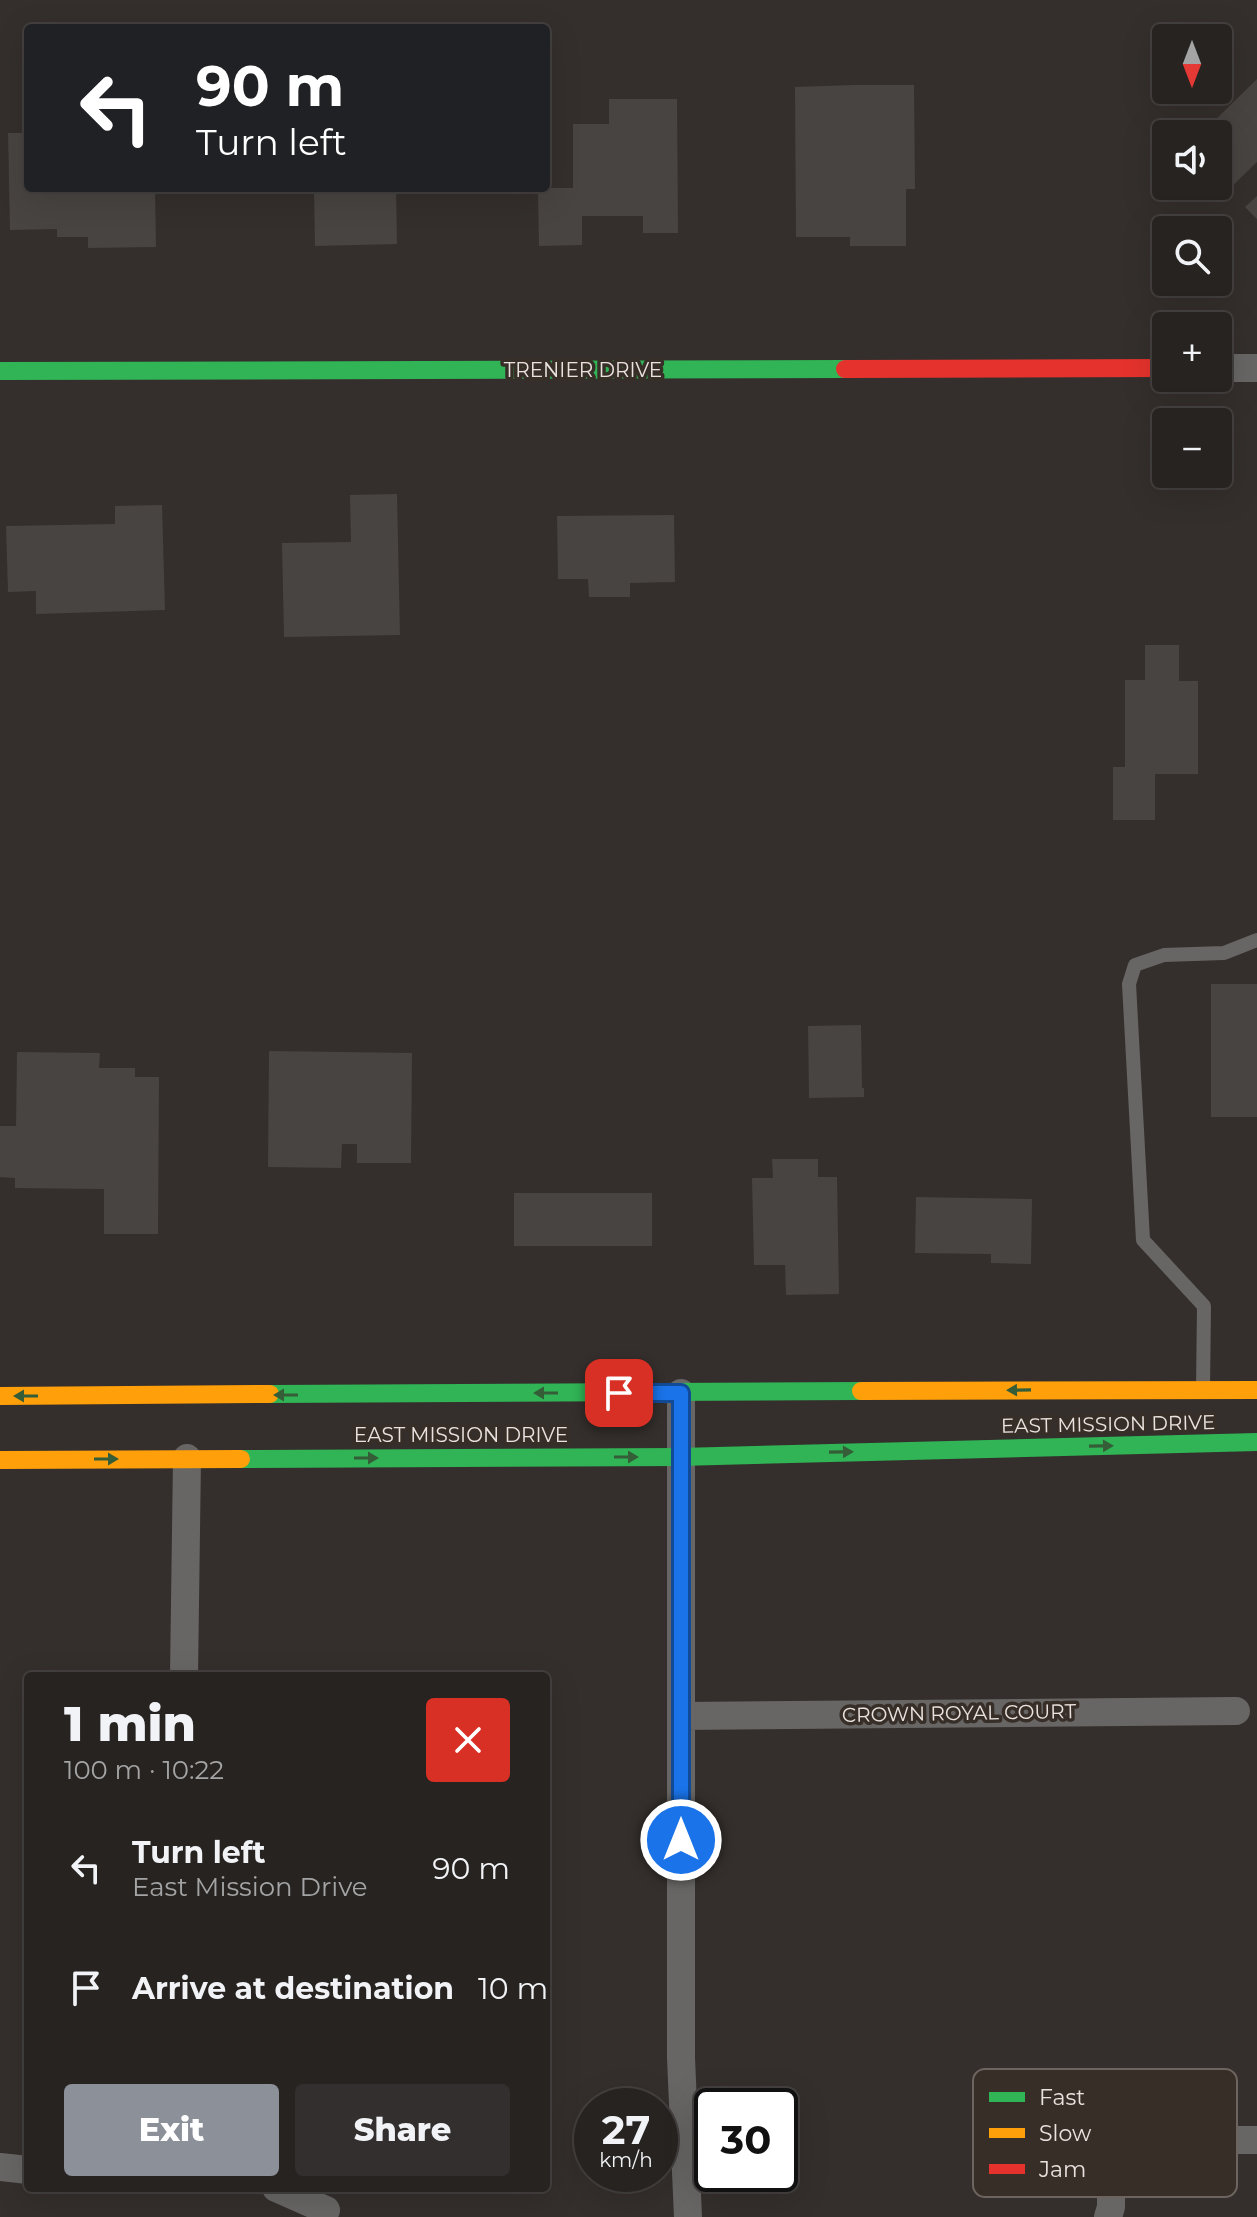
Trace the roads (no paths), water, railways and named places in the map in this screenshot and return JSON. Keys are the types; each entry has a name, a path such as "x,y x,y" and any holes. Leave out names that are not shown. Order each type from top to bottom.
{"street":[{"name":"TRENIER DRIVE","path":"0,371 1152,368"},
{"path":"1232,368 1257,368"},
{"name":"EAST MISSION DRIVE","path":"0,1396 1257,1390"},
{"path":"681,1393 681,2058 688,2217"},
{"name":"EAST MISSION DRIVE","path":"0,1460 680,1457 1257,1442"},
{"path":"184,1672 187,1458"},
{"name":"CROWN ROYAL COURT","path":"681,1716 1236,1711"},
{"path":"0,2167 24,2170"},
{"path":"285,2192 326,2210"},
{"path":"1108,2217 1111,2197"}],"lane":[{"path":"1203,1389 1204,1306 1143,1240 1129,984 1135,965 1164,955 1224,953 1257,940"}]}
